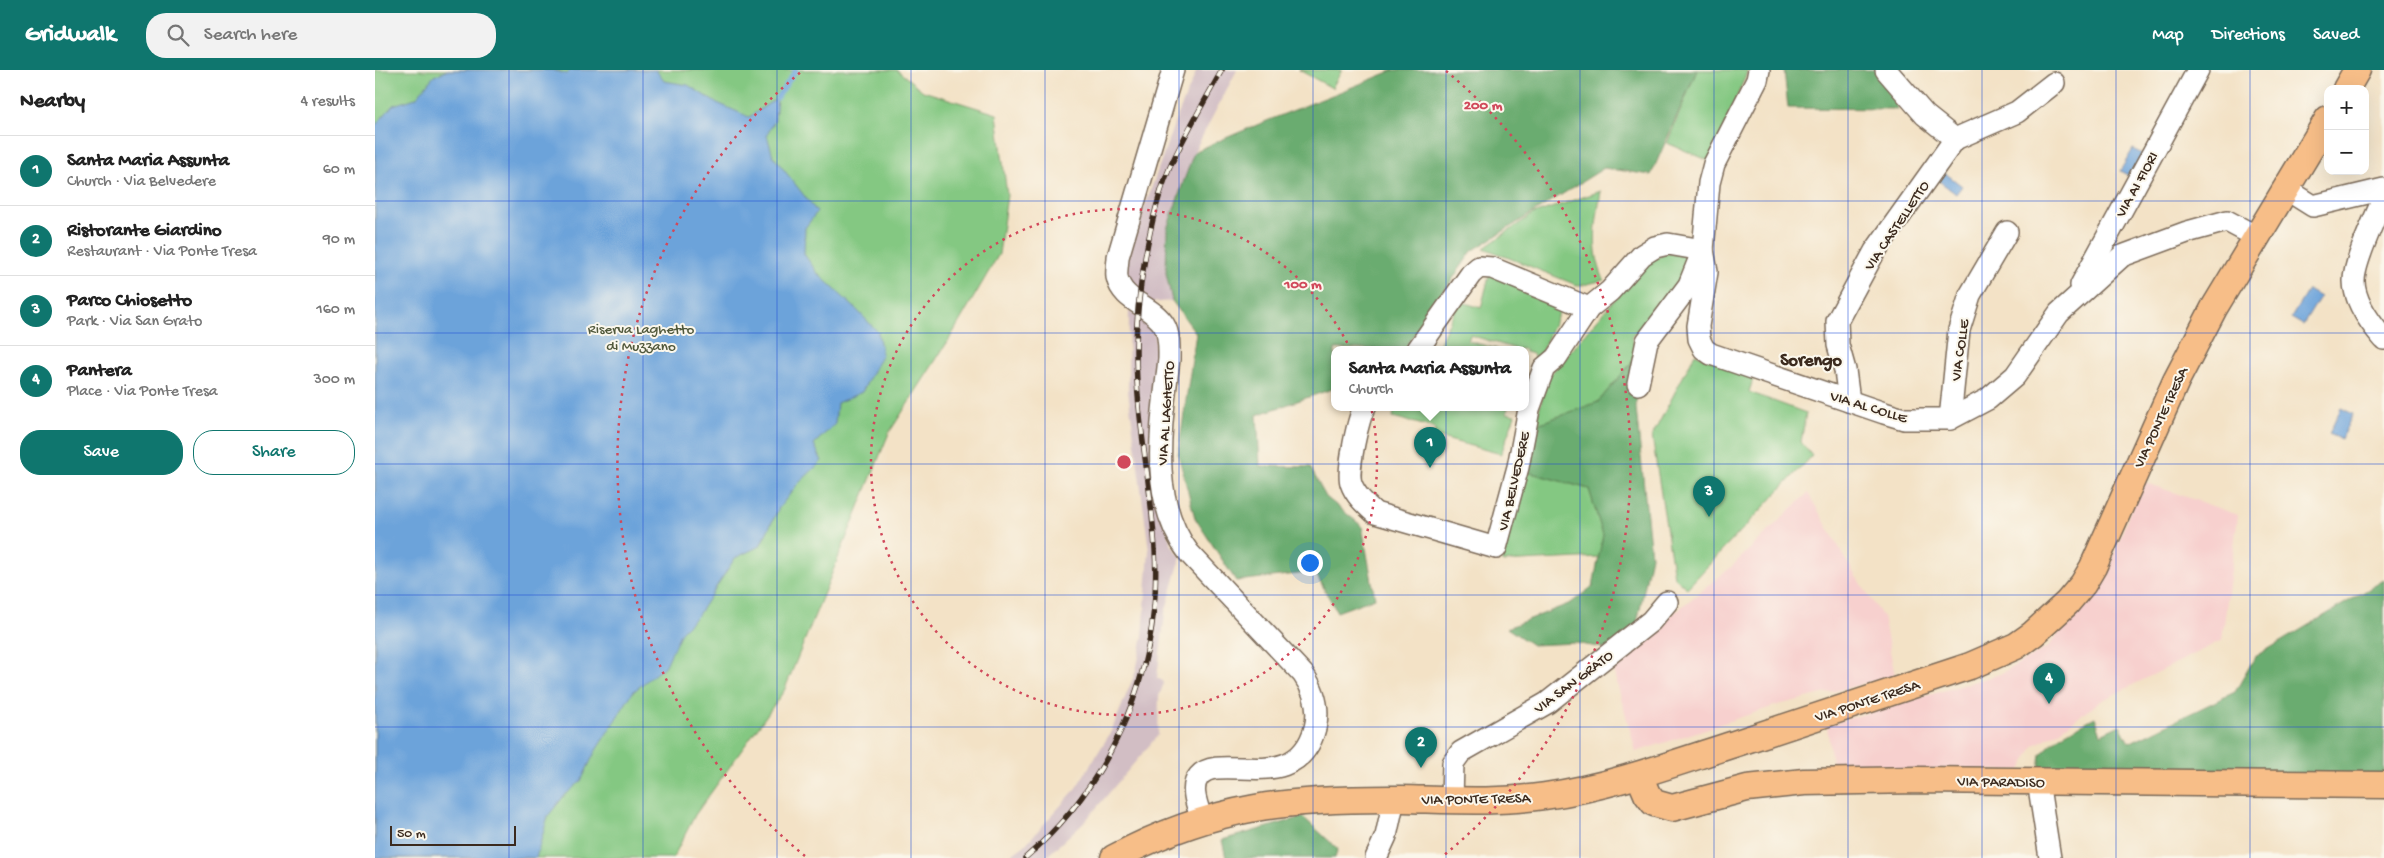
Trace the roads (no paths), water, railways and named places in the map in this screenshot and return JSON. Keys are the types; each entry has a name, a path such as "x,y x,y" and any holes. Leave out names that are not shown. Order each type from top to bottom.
{"main road":[{"path":"2348,85 2357,70"},
{"name":"VIA PONTE TRESA","path":"1114,858 1162,834 1202,820 1246,809 1286,802 1394,799 1500,800 1546,796 1639,775 1970,666 2016,646 2051,619 2067,603 2093,567 2176,381 2214,308 2324,126"},
{"name":"VIA PARADISO","path":"1639,775 1647,794 1654,803 1672,808 1747,788 1776,784 1918,780 2384,784"}],"street":[{"name":"VIA AL LAGHETTO","path":"1173,70 1118,258 1117,277 1124,293 1157,315 1165,327 1169,345 1160,448 1162,478 1167,503 1177,537 1189,553 1303,674 1313,694 1317,714 1313,735 1309,743 1299,755 1286,763 1267,769 1215,768 1203,772 1195,784 1202,820"},
{"name":"VIA AL COLLE","path":"1759,70 1757,80 1715,164 1709,183 1703,250 1707,272 1698,326 1699,339 1704,349 1711,354 1904,419 1950,419 1988,399 2015,376 2059,313 2122,256 2187,232 2227,221 2257,237"},
{"path":"1886,70 1925,115 1955,139 2017,112 2054,83"},
{"name":"VIA AI FIORI","path":"2074,298 2198,70"},
{"name":"VIA CASTELLETTO","path":"1849,400 1845,370 1837,345 1837,320 1875,251 1955,139"},
{"path":"2286,189 2313,206 2384,189"},
{"path":"2384,197 2357,265 2354,280 2357,295 2373,325 2384,339"},
{"name":"VIA COLLE","path":"1950,419 1959,330 1970,296 2007,232"},
{"name":"VIA BELVEDERE","path":"1529,409 1545,368 1556,358 1589,308 1610,291 1642,255 1655,247 1668,244 1703,250"},
{"path":"1638,384 1647,340 1689,284 1703,250"},
{"path":"1420,346 1471,274 1479,267 1492,268 1589,308"},
{"name":"VIA BELVEDERE","path":"1363,411 1351,462 1350,482 1361,501 1375,513 1496,548 1518,467 1529,411"},
{"name":"VIA SAN GRATO","path":"1452,800 1453,762 1461,752 1547,703 1651,620 1667,602"},
{"path":"2038,781 2050,858"},
{"path":"1376,858 1386,836 1394,799"}],"water":[{"name":"Riserva Laghetto di Muzzano","path":"448,70 552,70 567,74 571,70 656,70 664,81 688,85 713,101 749,117 777,98 775,120 767,135 773,156 817,212 805,228 804,254 818,274 878,332 882,354 862,392 837,403 835,424 814,444 822,461 797,485 779,508 760,546 735,558 698,615 681,632 666,665 633,692 595,752 581,781 564,796 548,816 536,858 375,858 375,126 393,105 416,98 434,76"},
{"path":"2133,149 2144,155 2131,177 2120,171"},
{"path":"1945,173 1962,186 1956,194 1939,181"},
{"path":"2308,290 2320,297 2303,325 2291,318"},
{"path":"2341,408 2353,414 2341,439 2329,434"}],"waterway":[{"path":"777,98 796,70"}],"railway":[{"path":"1025,858 1056,828 1084,794 1107,757 1126,719 1140,678 1150,636 1155,592 1153,524 1138,400 1136,350 1141,282 1156,209 1170,167 1222,70"}],"place":[{"name":"Santa Maria Assunta","path":"1430,468"},
{"name":"Parco Chiosetto","path":"1709,517"},
{"name":"Pantera","path":"2049,704"},
{"name":"Ristorante Giardino","path":"1421,768"}],"district":[{"name":"Sorengo","path":"1811,359"}]}
